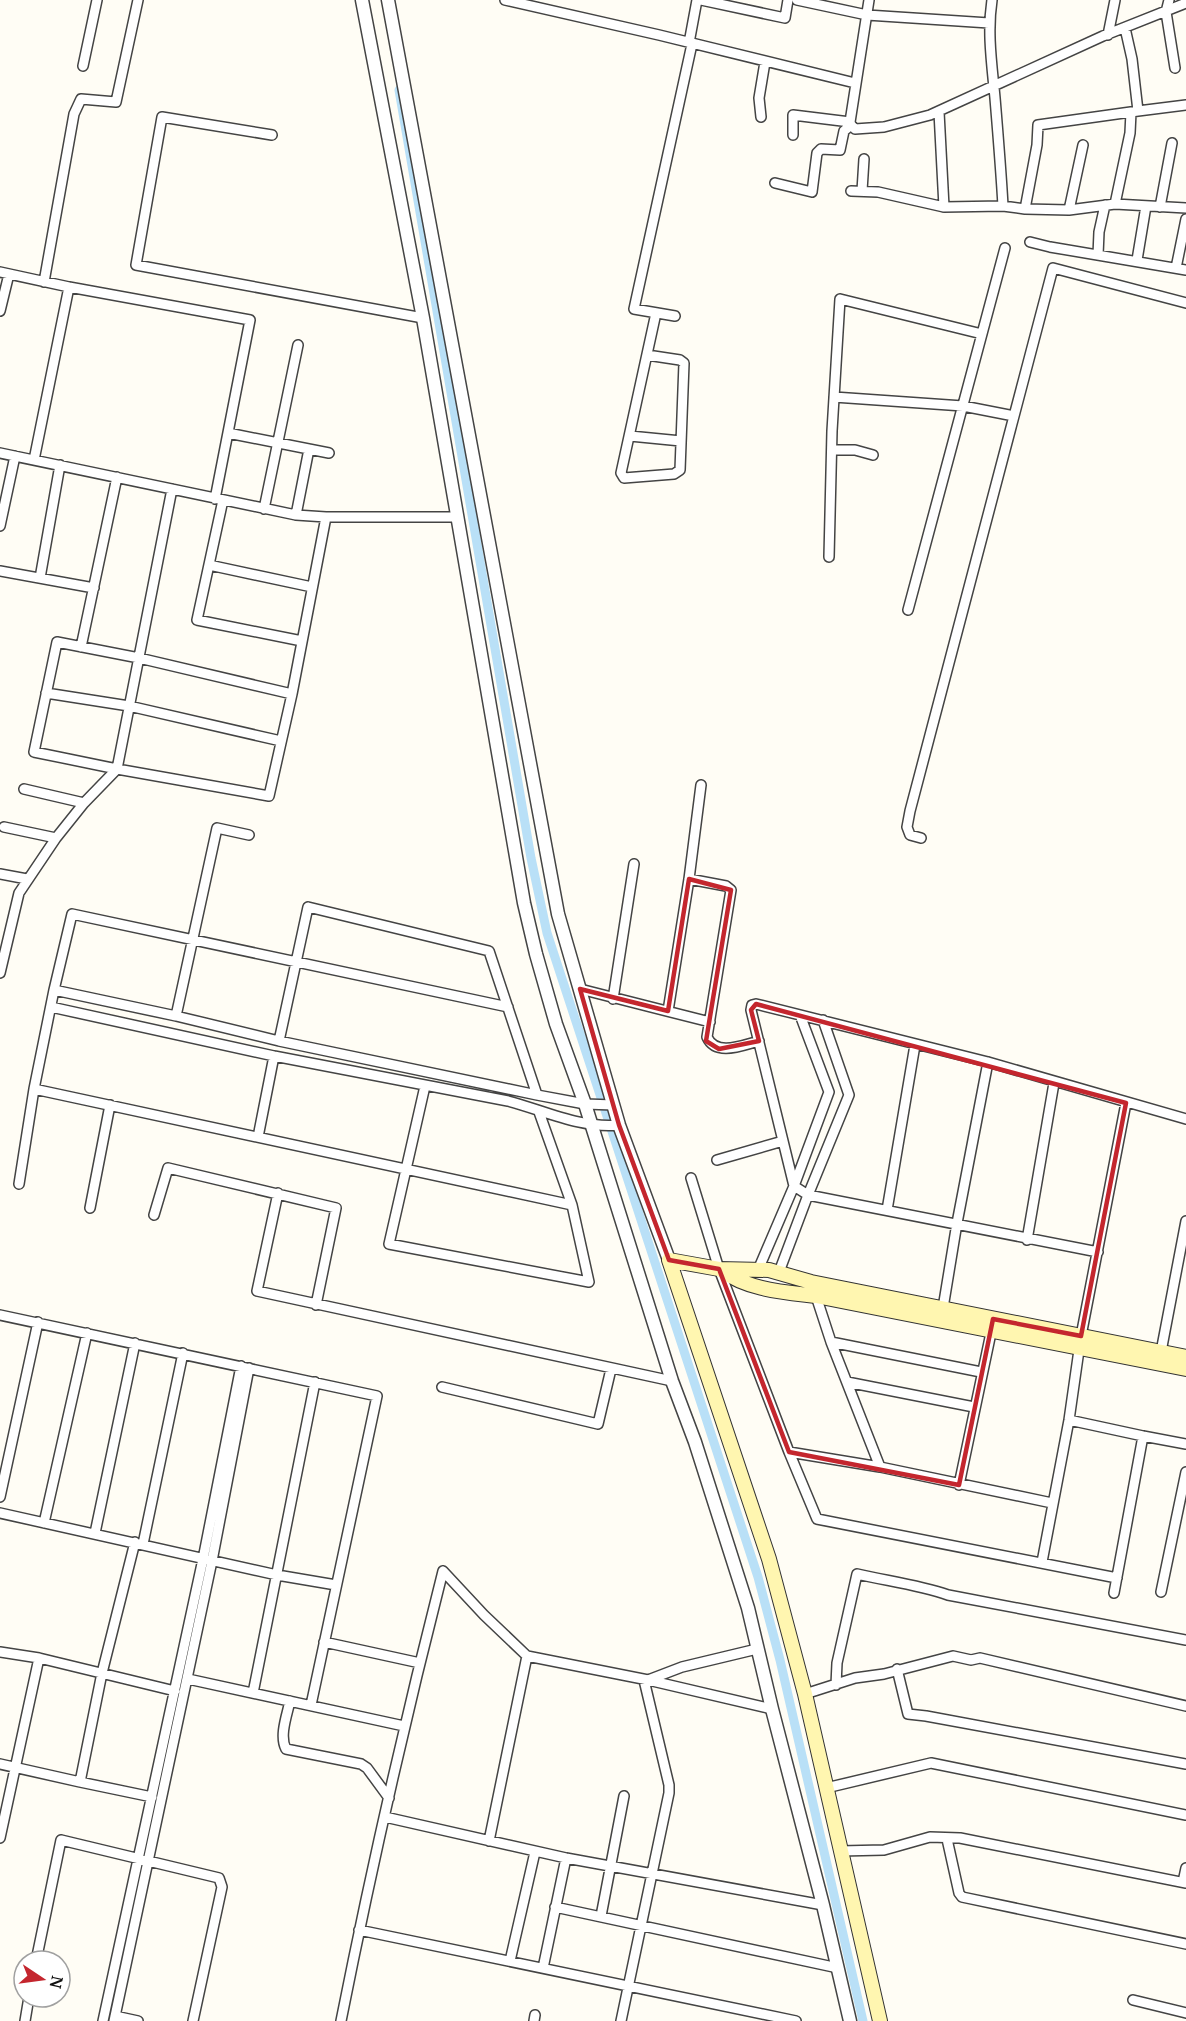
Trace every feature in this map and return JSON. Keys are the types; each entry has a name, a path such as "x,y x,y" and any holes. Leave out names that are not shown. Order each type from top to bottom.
{"main road":[{"path":"814,1289 779,1272 719,1269 669,1260 769,1559 805,1694 880,2021"},
{"path":"719,1269 738,1281 766,1290 814,1289 1159,1358 1186,1369"},
{"path":"1159,1358 1186,1357"}],"street":[{"path":"83,66 97,0"},
{"path":"44,282 74,114 81,99 116,102 138,0"},
{"path":"362,0 423,318 525,903 536,954 556,1024 595,1124 672,1381 695,1442 748,1608 850,2021"},
{"path":"388,0 558,914 616,1125 669,1260"},
{"path":"505,0 855,83"},
{"path":"675,316 634,309 699,0 785,18 788,0"},
{"path":"797,0 867,15 989,23"},
{"path":"776,183 812,192 817,153 821,149 840,150 844,131 850,124 870,0"},
{"path":"993,0 989,23 1003,206"},
{"path":"1108,35 1115,0"},
{"path":"1169,0 1166,12 1175,68"},
{"path":"793,135 793,116 850,124 855,129 876,128 939,112 1108,35 1186,3"},
{"path":"1098,255 1099,232 1110,204 1134,112 1132,59 1125,28"},
{"path":"761,117 759,98 765,62"},
{"path":"1025,209 1037,145 1038,125 1186,105"},
{"path":"939,112 944,207"},
{"path":"272,135 162,117 136,265 423,318"},
{"path":"1160,207 1172,143"},
{"path":"1069,210 1083,145"},
{"path":"862,191 864,159"},
{"path":"851,192 878,192 944,207 1003,206 1069,210 1110,204 1186,208"},
{"path":"1137,260 1146,206"},
{"path":"1030,242 1181,269 1186,219"},
{"path":"908,610 1005,248"},
{"path":"921,837 910,835 906,827 909,811 1053,268 1186,303"},
{"path":"0,310 4,273 250,320 228,433 210,565 197,620 302,641"},
{"path":"34,460 69,287"},
{"path":"829,557 834,397 840,299 982,334"},
{"path":"647,355 680,360 684,363 680,468 678,472 624,478 621,473 656,313"},
{"path":"264,508 298,345"},
{"path":"834,397 963,406 1014,416"},
{"path":"228,433 329,453"},
{"path":"630,436 681,441"},
{"path":"296,515 309,449"},
{"path":"832,450 855,450 873,455"},
{"path":"0,453 296,515 326,518 458,517"},
{"path":"0,526 15,456"},
{"path":"40,578 60,465"},
{"path":"81,648 117,477"},
{"path":"0,973 19,893 27,879 84,803 117,769 172,489"},
{"path":"292,694 138,658 57,642 34,752 269,796 292,694 326,518"},
{"path":"210,565 312,587"},
{"path":"0,571 94,588"},
{"path":"46,693 129,706 281,741"},
{"path":"668,1011 701,785"},
{"path":"24,789 84,803"},
{"path":"4,827 57,838"},
{"path":"176,1016 217,828 249,835"},
{"path":"613,999 634,864"},
{"path":"0,873 27,879"},
{"path":"689,879 726,886 731,890 707,1037 709,1043 719,1049 759,1041"},
{"path":"279,1041 308,907 489,951 537,1095"},
{"path":"19,1184 34,1089 72,914 508,1007"},
{"path":"580,989 710,1022"},
{"path":"54,990 279,1041 537,1095 588,1104 611,1105"},
{"path":"1098,1252 808,1195 794,1186 751,1010 752,1005 756,1004 823,1020 988,1062 1054,1083 1186,1119"},
{"path":"51,1007 274,1056 508,1101 538,1112 595,1124 616,1125"},
{"path":"758,1270 794,1186 829,1092 800,1015"},
{"path":"779,1272 849,1095 823,1020"},
{"path":"887,1210 915,1045"},
{"path":"258,1137 274,1056"},
{"path":"942,1315 988,1062"},
{"path":"1028,1240 1054,1083"},
{"path":"425,1086 389,1244 589,1282 572,1206 538,1112"},
{"path":"34,1089 572,1206"},
{"path":"1042,1562 1069,1420 1080,1342 1126,1103"},
{"path":"90,1208 110,1105"},
{"path":"717,1160 783,1141"},
{"path":"154,1215 168,1168 336,1208 316,1305"},
{"path":"691,1178 719,1269 817,1519 1117,1578"},
{"path":"278,1193 257,1291 672,1381"},
{"path":"1159,1358 1186,1221"},
{"path":"814,1289 831,1342 880,1467"},
{"path":"0,1315 377,1396 310,1705"},
{"path":"0,1497 38,1322"},
{"path":"959,1485 992,1325"},
{"path":"44,1523 87,1333"},
{"path":"831,1342 981,1372"},
{"path":"95,1533 135,1343"},
{"path":"80,1782 102,1673 139,1543 183,1353"},
{"path":"138,2021 114,2018 188,1679 245,1367"},
{"path":"442,1387 598,1424 611,1369"},
{"path":"253,1693 315,1382"},
{"path":"847,1382 974,1407"},
{"path":"1069,1420 1186,1444"},
{"path":"1114,1593 1143,1436"},
{"path":"789,1452 880,1467 1052,1503"},
{"path":"1161,1592 1186,1472"},
{"path":"0,1513 277,1575 336,1585"},
{"path":"103,2021 175,1691 208,1560"},
{"path":"342,2021 359,1930 404,1726 444,1571 484,1615 527,1656 772,1709"},
{"path":"836,1685 837,1663 857,1574 928,1588 948,1595 1186,1640"},
{"path":"324,1642 420,1663"},
{"path":"646,1680 682,1667 757,1650"},
{"path":"0,1652 39,1658 175,1691"},
{"path":"489,1841 527,1656"},
{"path":"805,1694 855,1678 884,1674 953,1656 970,1660 980,1658 1186,1706"},
{"path":"0,1838 39,1658"},
{"path":"897,1669 908,1714 1186,1764"},
{"path":"188,1679 404,1726"},
{"path":"621,2021 669,1792 646,1680"},
{"path":"290,1701 283,1735 286,1749 361,1764 367,1768 389,1798"},
{"path":"826,1788 931,1763 1186,1815"},
{"path":"0,1764 152,1797"},
{"path":"601,1916 624,1796"},
{"path":"385,1817 535,1852 823,1905"},
{"path":"840,1851 884,1850 930,1837 960,1838 1185,1882 1186,1868"},
{"path":"946,1839 959,1893 962,1897 1186,1944"},
{"path":"38,1949 61,1840 219,1878 222,1887 193,2021"},
{"path":"510,1961 535,1852"},
{"path":"543,1968 566,1858"},
{"path":"555,1907 838,1968"},
{"path":"359,1930 791,2021"},
{"path":"1133,2000 1186,2013"}],"highlighted area":[{"path":"689,879 731,890 706,1041 719,1049 759,1041 751,1010 756,1004 1126,1103 1081,1336 993,1319 959,1485 789,1452 719,1269 669,1260 619,1125 580,989 668,1011"}],"waterway":[{"path":"399,90 531,858 547,933 758,1577 780,1660 863,2021"}]}
